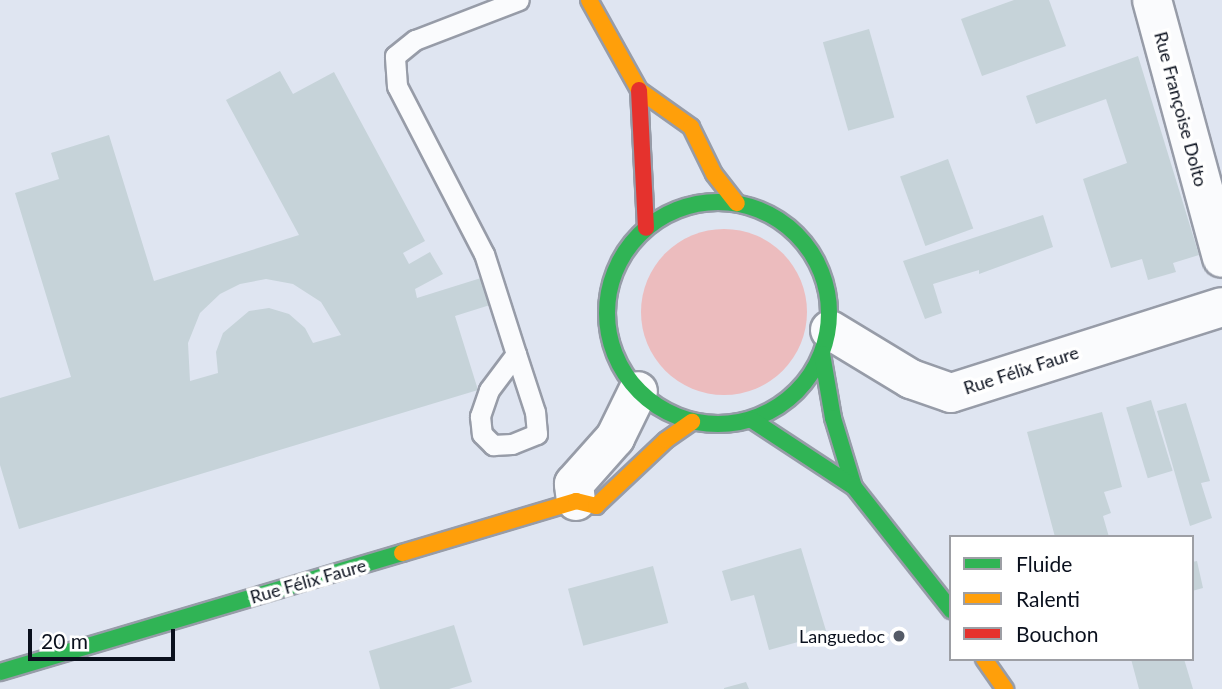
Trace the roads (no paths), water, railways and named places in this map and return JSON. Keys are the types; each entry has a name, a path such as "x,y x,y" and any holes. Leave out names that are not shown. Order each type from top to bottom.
{"main road":[{"path":"589,0 639,90 691,127 714,174 737,203"},
{"path":"639,90 646,228"},
{"path":"826,342 795,395 752,420 692,422 663,410 638,391 610,345 606,308 622,256 646,228 688,206 737,203 778,219 809,249 827,289 826,342 833,418 855,486"},
{"path":"752,420 855,486 949,607"},
{"name":"Rue Félix Faure","path":"0,672 576,500 596,506 666,440 692,422"},
{"path":"985,661 1005,689"}],"street":[{"name":"Rue Françoise Dolto","path":"1152,0 1222,258"},
{"name":"Rue Félix Faure","path":"826,342 911,379 951,393 1222,307"},
{"path":"576,500 574,484 615,438 638,391"}],"lane":[{"path":"516,354 484,254 397,86 395,56 415,40 519,0"}],"place":[{"name":"Languedoc","path":"899,636"}]}
